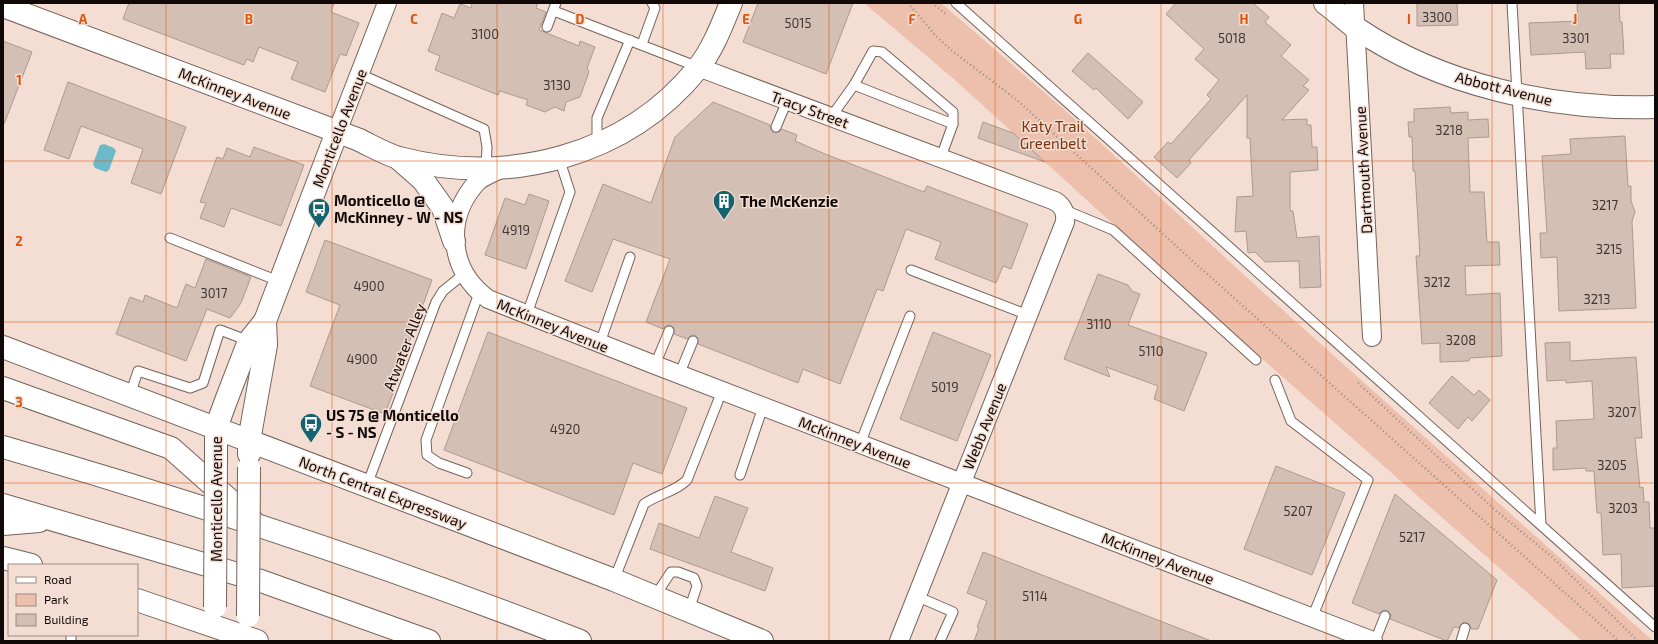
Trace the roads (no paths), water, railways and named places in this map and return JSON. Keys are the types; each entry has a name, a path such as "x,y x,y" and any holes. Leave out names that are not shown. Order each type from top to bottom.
{"main road":[{"path":"485,169 538,164 559,158 597,143 636,124 664,104 698,67 719,31 731,3"},
{"name":"Abbott Avenue","path":"1325,3 1355,27 1405,55 1444,72 1485,86 1517,94 1576,105 1619,108 1655,107"},
{"name":"McKinney Avenue","path":"3,6 30,13 337,132 397,158 439,166 485,169"},
{"name":"Monticello Avenue","path":"216,625 216,428 250,341 265,321 281,282 337,132"},
{"path":"397,158 423,180 443,208 454,241"},
{"name":"Monticello Avenue","path":"251,640 248,616 249,441 266,346 265,321"},
{"name":"North Central Expressway","path":"3,347 614,580 762,641"},
{"path":"3,388 171,448 257,524"},
{"path":"3,447 257,524 449,591 580,641"},
{"path":"3,505 261,581 429,641"},
{"path":"3,524 50,520"},
{"path":"3,558 27,564"},
{"path":"138,600 216,625 251,640"}],"street":[{"name":"Monticello Avenue","path":"337,132 387,3"},
{"name":"Dartmouth Avenue","path":"1354,3 1372,337"},
{"name":"Tracy Street","path":"698,67 1055,201 1062,205 1065,210"},
{"name":"McKinney Avenue","path":"485,169 480,180 465,198 456,218 454,241 459,263 464,274 480,293 488,299 679,375 1374,641"},
{"name":"Webb Avenue","path":"899,641 1065,222 1065,210"}],"lane":[{"path":"642,44 655,8 652,3"},
{"path":"956,3 1541,524 1655,628"},
{"path":"1512,3 1541,524"},
{"path":"548,27 555,7"},
{"name":"Tracy Street","path":"555,7 630,40 698,67"},
{"path":"597,143 597,118 630,40"},
{"path":"831,117 854,85 873,51 882,52 953,112 953,124 941,157"},
{"path":"360,74 484,129 487,146 485,169"},
{"path":"854,85 953,124"},
{"path":"776,127 787,101"},
{"path":"527,314 570,192 559,158"},
{"path":"1065,210 1113,230 1256,360"},
{"path":"170,238 281,282"},
{"path":"600,343 630,257"},
{"path":"911,270 1028,314"},
{"name":"Atwater Alley","path":"367,485 436,302 443,291 464,274"},
{"path":"467,473 439,462 427,455 426,440 480,293"},
{"path":"860,444 910,316"},
{"path":"130,396 138,371 190,388 203,383 220,330 250,341"},
{"path":"655,365 669,332"},
{"path":"679,375 693,341"},
{"path":"1275,380 1291,421 1368,480 1312,618"},
{"path":"614,580 644,504 653,498 680,487 687,480 722,391"},
{"path":"740,475 763,407"},
{"path":"655,596 671,572 694,578 697,586 689,610"},
{"path":"916,596 953,612 940,641"},
{"path":"1374,641 1385,616"},
{"path":"1461,641 1465,628"}],"water":[{"path":"104,144 114,148 116,151 109,170 106,172 95,168 93,164 100,145"}],"place":[{"name":"The McKenzie","path":"724,220"},
{"name":"Monticello @ McKinney - W - NS","path":"319,228"},
{"name":"US 75 @ Monticello - S - NS","path":"311,444"}],"park label":[{"name":"Katy Trail Greenbelt","path":"1053,134"}]}
